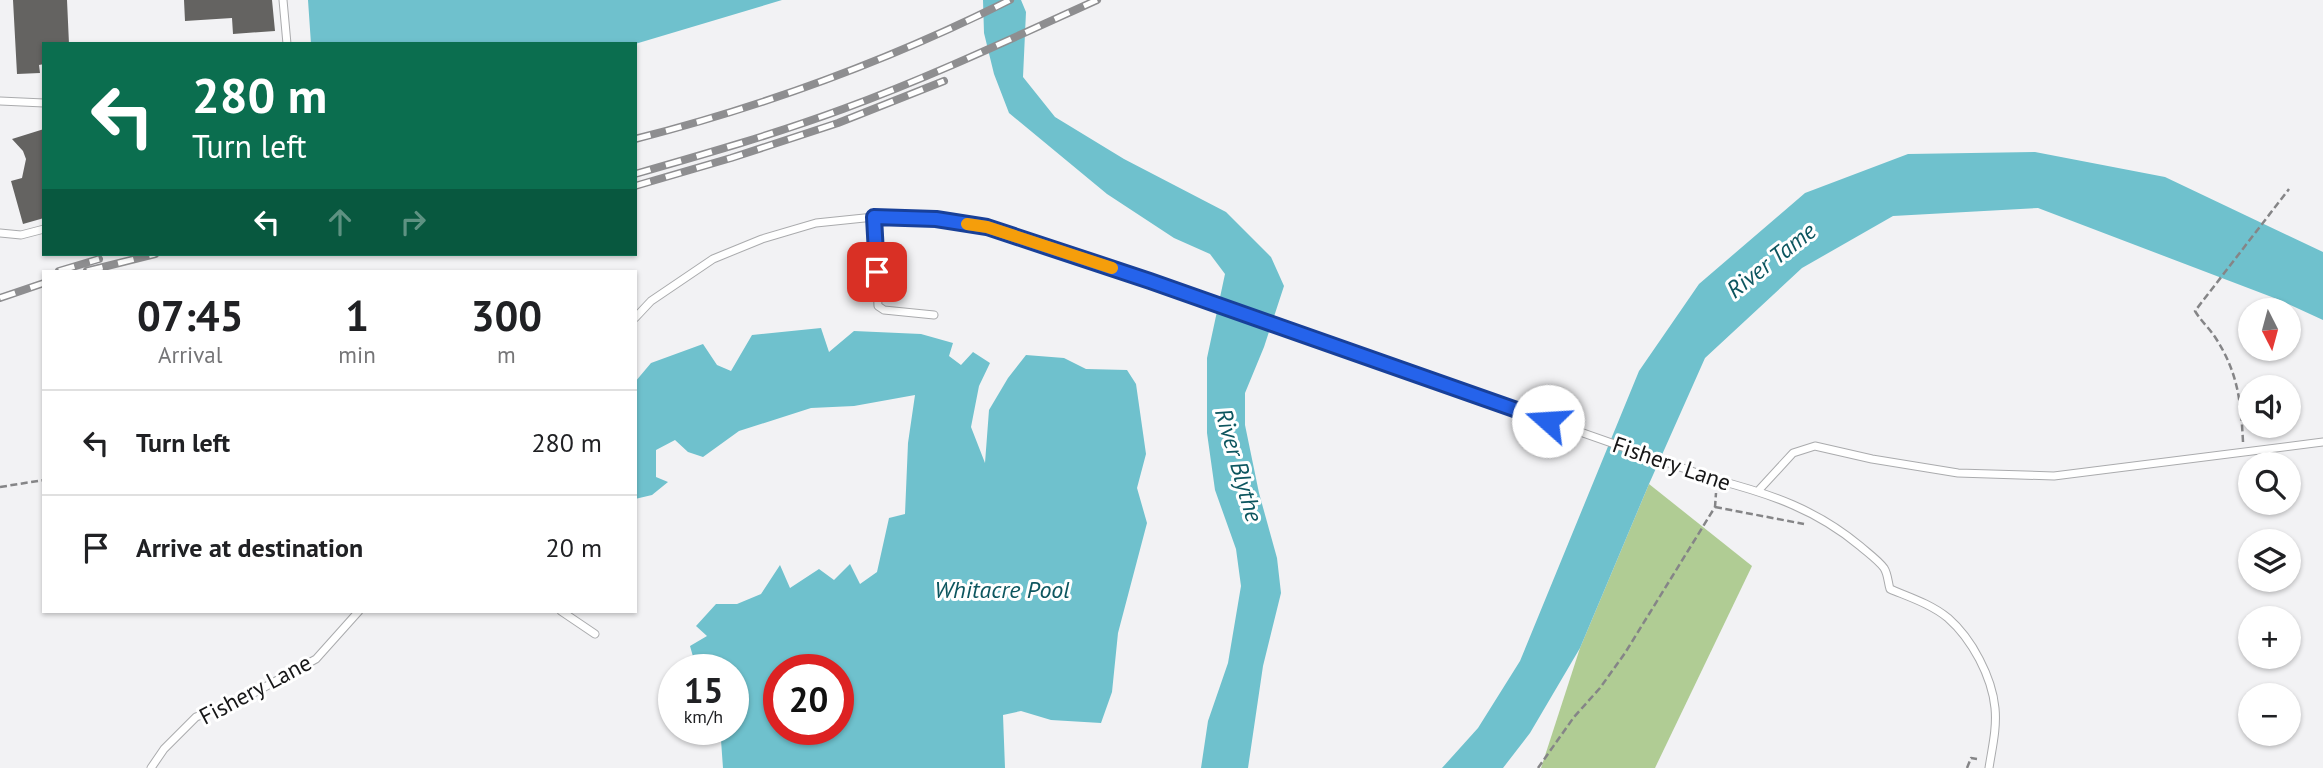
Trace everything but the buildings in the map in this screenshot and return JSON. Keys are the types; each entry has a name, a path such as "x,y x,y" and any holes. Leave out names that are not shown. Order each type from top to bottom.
{"lane":[{"path":"283,0 287,42"},
{"path":"0,101 42,103"},
{"path":"874,217 878,306 884,310 934,315"},
{"name":"Fishery Lane","path":"637,316 651,301 713,259 762,239 816,223 874,217 936,219 987,227 1150,281 1572,429 1758,491 1801,507 1843,531 1886,570 1889,589 1919,601 1948,618 1971,645 1987,678 1995,706 1995,732 1989,768"},
{"path":"0,233 21,235 42,230"},
{"path":"2251,452 2323,442"},
{"path":"1758,491 1793,453 1815,446 1872,459 1958,473 2054,476 2238,454"},
{"name":"Fishery Lane","path":"152,768 164,749 196,717 243,699 316,659 357,613"},
{"path":"564,613 595,634"}],"path":[{"path":"2244,452 2241,398 2231,366 2214,336 2195,311 2289,189"},
{"path":"0,487 42,480"},
{"path":"1538,768 1625,653 1715,507 1806,525"},
{"path":"1967,768 1971,758"}],"green space":[{"path":"1649,484 1752,566 1655,768 1541,768 1580,648"}],"water":[{"path":"308,0 782,0 637,43 311,42"},
{"name":"River Blythe","path":"983,0 1021,0 1026,12 1023,77 1055,117 1124,159 1226,212 1271,257 1284,286 1245,393 1245,425 1259,493 1277,558 1281,593 1263,666 1248,768 1201,768 1208,721 1228,663 1241,586 1236,549 1215,490 1207,433 1207,358 1225,274 1210,254 1174,238 1107,194 1009,113 994,74 984,33"},
{"name":"River Tame","path":"2035,152 2165,177 2323,252 2323,320 2301,310 2301,298 2274,298 2038,208 1893,216 1802,268 1705,358 1580,648 1530,733 1503,768 1442,768 1478,728 1520,661 1639,371 1699,284 1805,193 1908,154"},
{"name":"Whitacre Pool","path":"821,328 829,352 854,331 921,334 953,343 949,356 961,365 973,352 990,363 979,386 971,427 985,463 989,410 1026,355 1064,358 1086,369 1127,370 1136,384 1146,454 1137,488 1147,523 1118,633 1112,692 1101,723 1051,720 1021,711 1003,715 1005,768 723,768 721,745 749,745 749,654 692,654 690,646 707,636 696,626 716,604 737,604 761,594 780,565 790,588 819,569 834,580 850,564 860,584 877,572 889,518 905,514 908,443 915,395 854,406 811,408 739,431 703,457 688,452 675,440 656,450 656,477 668,482 652,495 637,499 637,380 651,363 703,344 717,365 731,371 752,335"}],"railway":[{"path":"637,138 732,112 826,80 873,62 1010,0"},
{"path":"637,173 766,135 875,97 1097,0"},
{"path":"637,185 838,123 944,81"},
{"path":"91,270 147,256"},
{"path":"62,270 99,259"},
{"path":"0,298 42,284"}],"slow traffic":[{"path":"967,224 987,227 1112,268"}],"route":[{"path":"877,272 874,217 936,219 987,227 1150,281 1548,421"}]}
